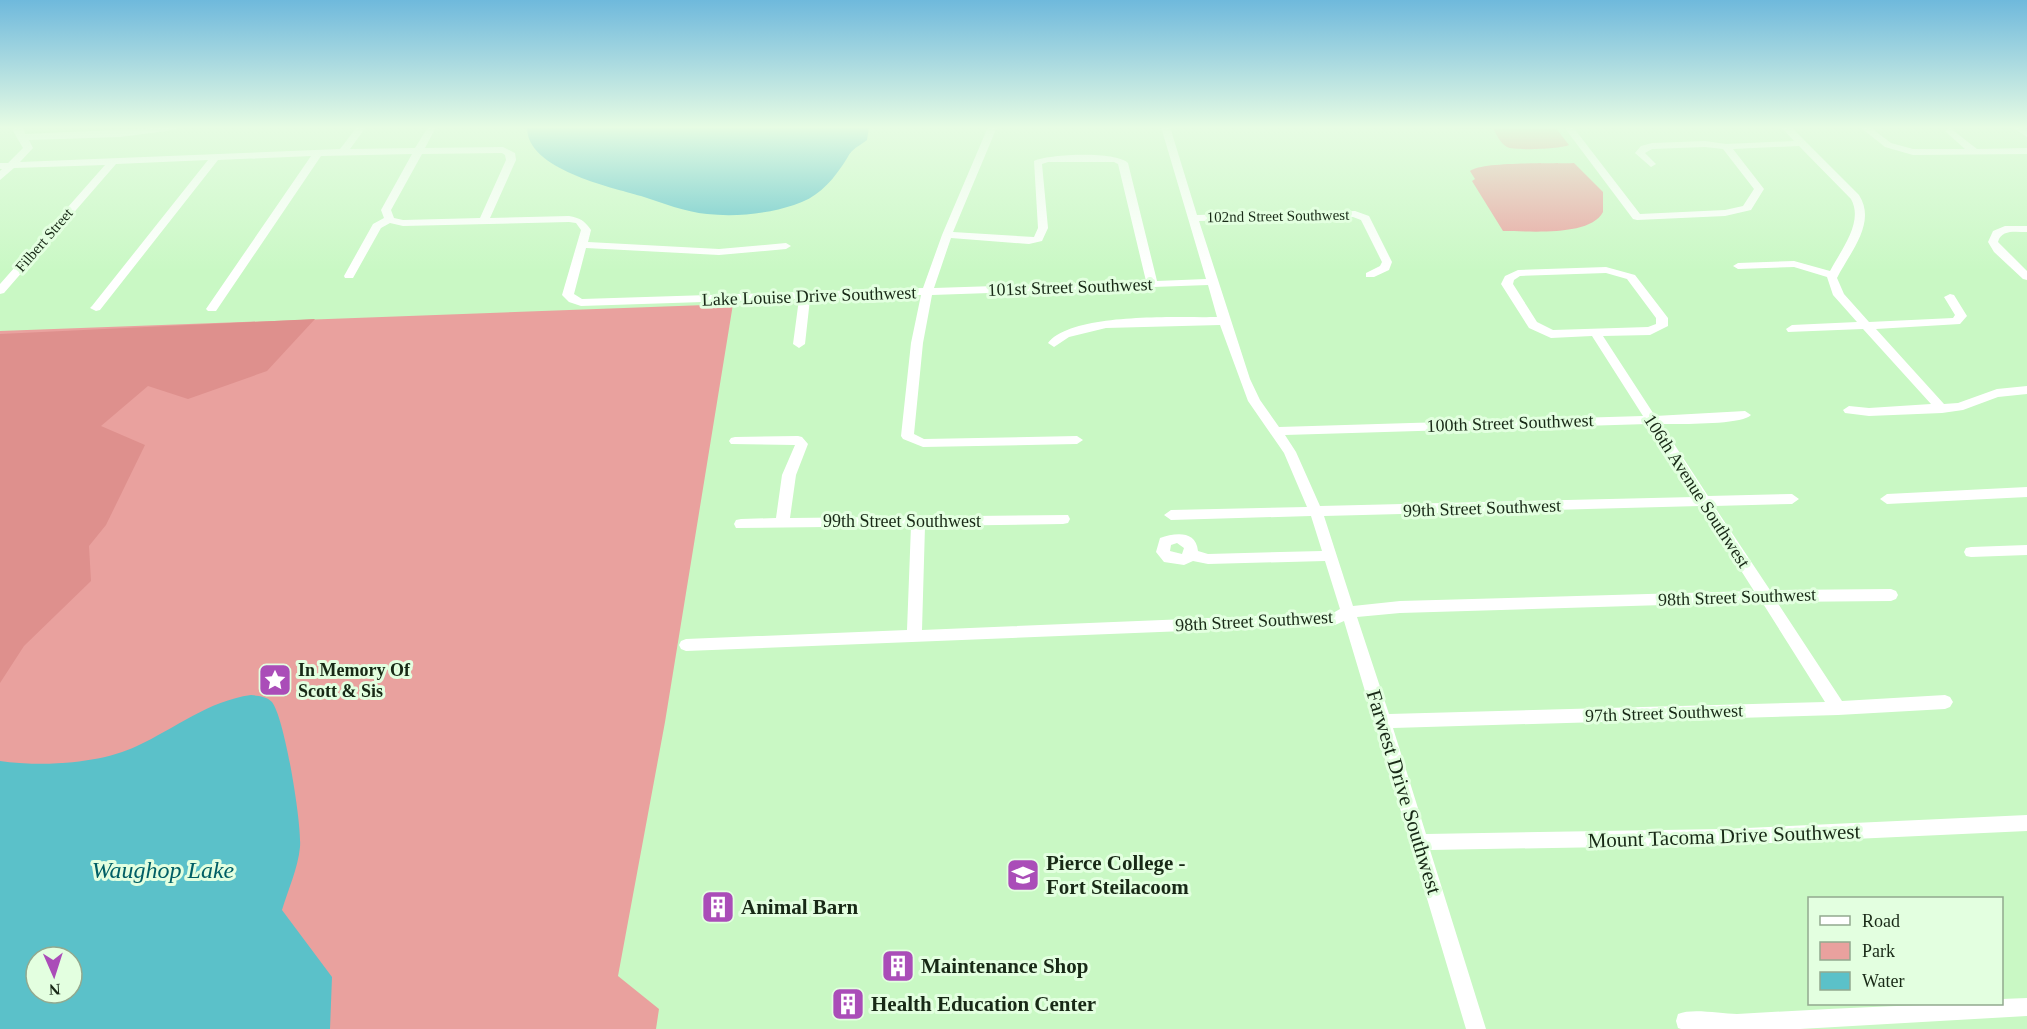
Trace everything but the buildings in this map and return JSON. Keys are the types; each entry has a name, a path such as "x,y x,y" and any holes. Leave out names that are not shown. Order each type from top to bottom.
{"street":[{"name":"Filbert Street","path":"0,291 102,175"},
{"path":"96,308 201,175"},
{"path":"212,309 303,175"},
{"path":"389,219 386,210 405,175"},
{"path":"484,220 505,175"},
{"name":"Lake Louise Drive Southwest","path":"583,245 568,290 570,298 581,303 927,292 972,175"},
{"path":"947,235 1029,241 1038,239 1043,228 1037,175"},
{"path":"1126,175 1152,283"},
{"name":"Farwest Drive Southwest","path":"1181,175 1224,321 1249,391 1290,452 1316,512 1421,842 1476,1029"},
{"path":"1605,175 1636,217 1725,213 1743,210 1751,204 1759,189 1748,175"},
{"path":"1833,175 1855,197 1861,213 1858,227 1832,281 1839,296 1942,409"},
{"name":"102nd Street Southwest","path":"1194,218 1340,213 1361,216 1365,218 1387,262 1385,268 1370,275"},
{"path":"349,276 377,226 389,219 404,223 578,220 585,226 583,245 719,252 786,246"},
{"path":"2027,229 1999,230 1994,235 1993,243 2027,277"},
{"path":"1738,266 1794,264 1833,275"},
{"path":"1606,270 1623,273 1631,277 1662,318 1662,326 1650,331 1596,334 1557,335 1533,325 1508,287 1509,278 1518,273 1606,270"},
{"name":"101st Street Southwest","path":"927,292 1213,282"},
{"path":"927,292 917,343 906,432 910,440 923,443 1077,440"},
{"path":"799,344 805,296"},
{"path":"1792,329 1956,321 1961,318 1960,313 1950,297"},
{"path":"1054,343 1060,336 1072,331 1095,326 1224,321"},
{"name":"106th Avenue Southwest","path":"1596,334 1838,708"},
{"path":"1849,410 1869,412 1942,409 1967,406 1997,393 2027,390"},
{"name":"100th Street Southwest","path":"1276,431 1744,415"},
{"path":"735,441 785,439 801,442 802,447 789,475 782,523"},
{"path":"1887,499 2024,495"},
{"name":"99th Street Southwest","path":"1171,515 1792,499"},
{"name":"99th Street Southwest","path":"741,524 1064,519"},
{"path":"914,635 918,522"},
{"path":"1971,552 2027,550"},
{"path":"1191,555 1208,559 1330,556"},
{"name":"98th Street Southwest","path":"687,645 1335,619 1347,612 1412,607 1765,596 1891,595"},
{"name":"97th Street Southwest","path":"1383,721 1838,708 1945,702"},
{"name":"Mount Tacoma Drive Southwest","path":"1421,842 1540,843 1656,840 2027,823"},
{"path":"1685,1021 1704,1021 1720,1027 2027,1007"}],"green space":[{"path":"1473,175 1586,175 1603,192 1603,212 1596,220 1572,229 1542,232 1503,231 1472,181 1475,179"},
{"path":"733,304 665,722 618,976 659,1009 656,1029 0,1029 0,331"}],"shaded area":[{"path":"315,319 267,371 188,399 148,386 101,426 145,445 106,525 89,546 91,581 24,646 0,683 0,334"}],"water":[{"path":"575,175 835,175 815,195 802,202 762,213 729,215 699,213 682,209"},
{"name":"Waughop Lake","path":"251,695 270,700 277,712 287,750 300,835 299,855 282,910 332,977 330,1029 0,1029 0,761 51,764 106,757 137,746 221,703"}],"place":[{"name":"In Memory Of Scott & Sis","path":"275,680"},
{"name":"Pierce College - Fort Steilacoom","path":"1023,875"},
{"name":"Animal Barn","path":"718,907"},
{"name":"Maintenance Shop","path":"898,966"},
{"name":"Health Education Center","path":"848,1004"}]}
